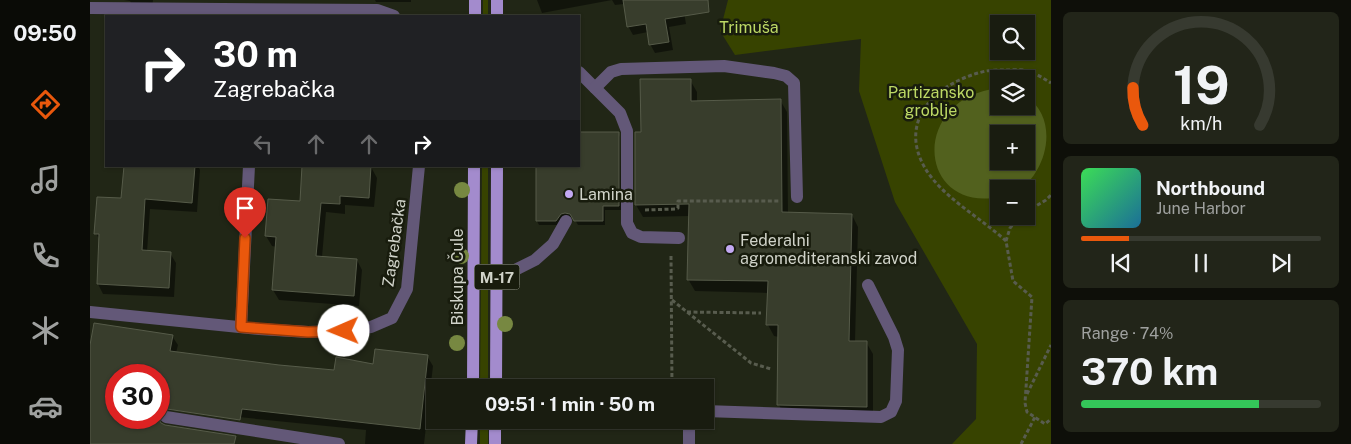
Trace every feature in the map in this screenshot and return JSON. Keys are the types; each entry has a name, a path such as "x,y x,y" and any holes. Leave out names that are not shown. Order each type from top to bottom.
{"main road":[{"path":"475,0 475,15"},
{"path":"497,0 497,15"},
{"name":"Biskupa Čule","path":"473,379 474,167"},
{"name":"M-17","path":"496,379 497,167"},
{"path":"471,444 472,429"},
{"path":"495,429 495,444"}],"street":[{"path":"90,8 257,13 377,10 391,15"},
{"path":"595,88 611,72 621,69 724,66 753,69 786,76 794,83 798,197"},
{"path":"580,73 620,113 627,131 627,223 632,232 641,237 675,238"},
{"path":"241,327 249,167"},
{"name":"Zagrebačka","path":"90,312 308,332 344,331 371,327 392,318 407,289 420,167"},
{"path":"497,279 535,260 553,244 566,221"},
{"path":"714,411 882,417 891,412 896,400 898,350 894,337 868,285"},
{"path":"170,419 339,444"},
{"path":"688,444 689,429"}],"path":[{"path":"1006,241 992,227 945,192 925,168 918,149 916,124 929,102 953,82 987,70 1026,70 1051,83"},
{"path":"1035,207 1051,195"},
{"path":"627,210 675,209 678,208 678,201 797,201 798,197"},
{"path":"1013,225 1006,241 1013,281 1032,298 1024,403 1027,412 1045,424 1051,419"},
{"path":"672,379 672,300 675,238"},
{"path":"672,300 751,363 771,368"},
{"path":"687,312 761,313"},
{"path":"1024,403 1026,395 1051,345"},
{"path":"1021,444 1035,417"}],"green space":[{"path":"483,0 488,0 488,15 483,15"},
{"name":"Partizansko groblje","path":"728,0 1051,0 1051,444 952,444 976,419 977,344 895,202 859,91 861,39 735,55 720,31"},
{"path":"482,167 488,167 488,379 480,379"},
{"path":"480,429 488,429 488,444 480,444"}],"shaded area":[{"path":"990,90 990,115 1035,115 1035,104 1044,121 1046,141 1042,161 1030,180 990,180 990,197 972,197 952,188 939,172 934,152 938,131 950,112 970,96"}],"building":[{"path":"623,0 708,0 709,12 665,19 669,42 649,45 646,24 627,27"},
{"path":"640,79 691,79 691,101 781,99 782,212 852,214 849,341 867,341 867,407 777,405 778,325 766,325 768,281 687,280 689,204 635,205 635,132 641,132"},
{"name":"Lamina","path":"580,132 619,132 619,206 603,206 603,221 574,221 570,214 565,213 561,214 556,221 536,221 536,167 580,167"},
{"path":"124,167 195,167 192,203 145,199 142,250 171,252 169,288 97,284 99,234 94,234 97,197 121,198"},
{"path":"302,167 371,167 369,198 340,196 340,204 321,203 316,256 357,259 354,296 272,290 276,237 265,236 268,199 300,201"},
{"path":"94,323 173,335 170,351 279,365 334,370 336,357 373,364 375,349 428,355 420,429 242,409 240,420 170,409 170,364 105,364 105,429 170,429 170,426 236,436 234,444 90,444 90,345"}],"place":[{"name":"Lamina","path":"569,194"},
{"name":"Federalni agromediteranski zavod","path":"730,249"}],"route":[{"path":"245,238 241,327 308,332 344,331"}],"park label":[{"name":"Trimuša","path":"749,27"}]}
